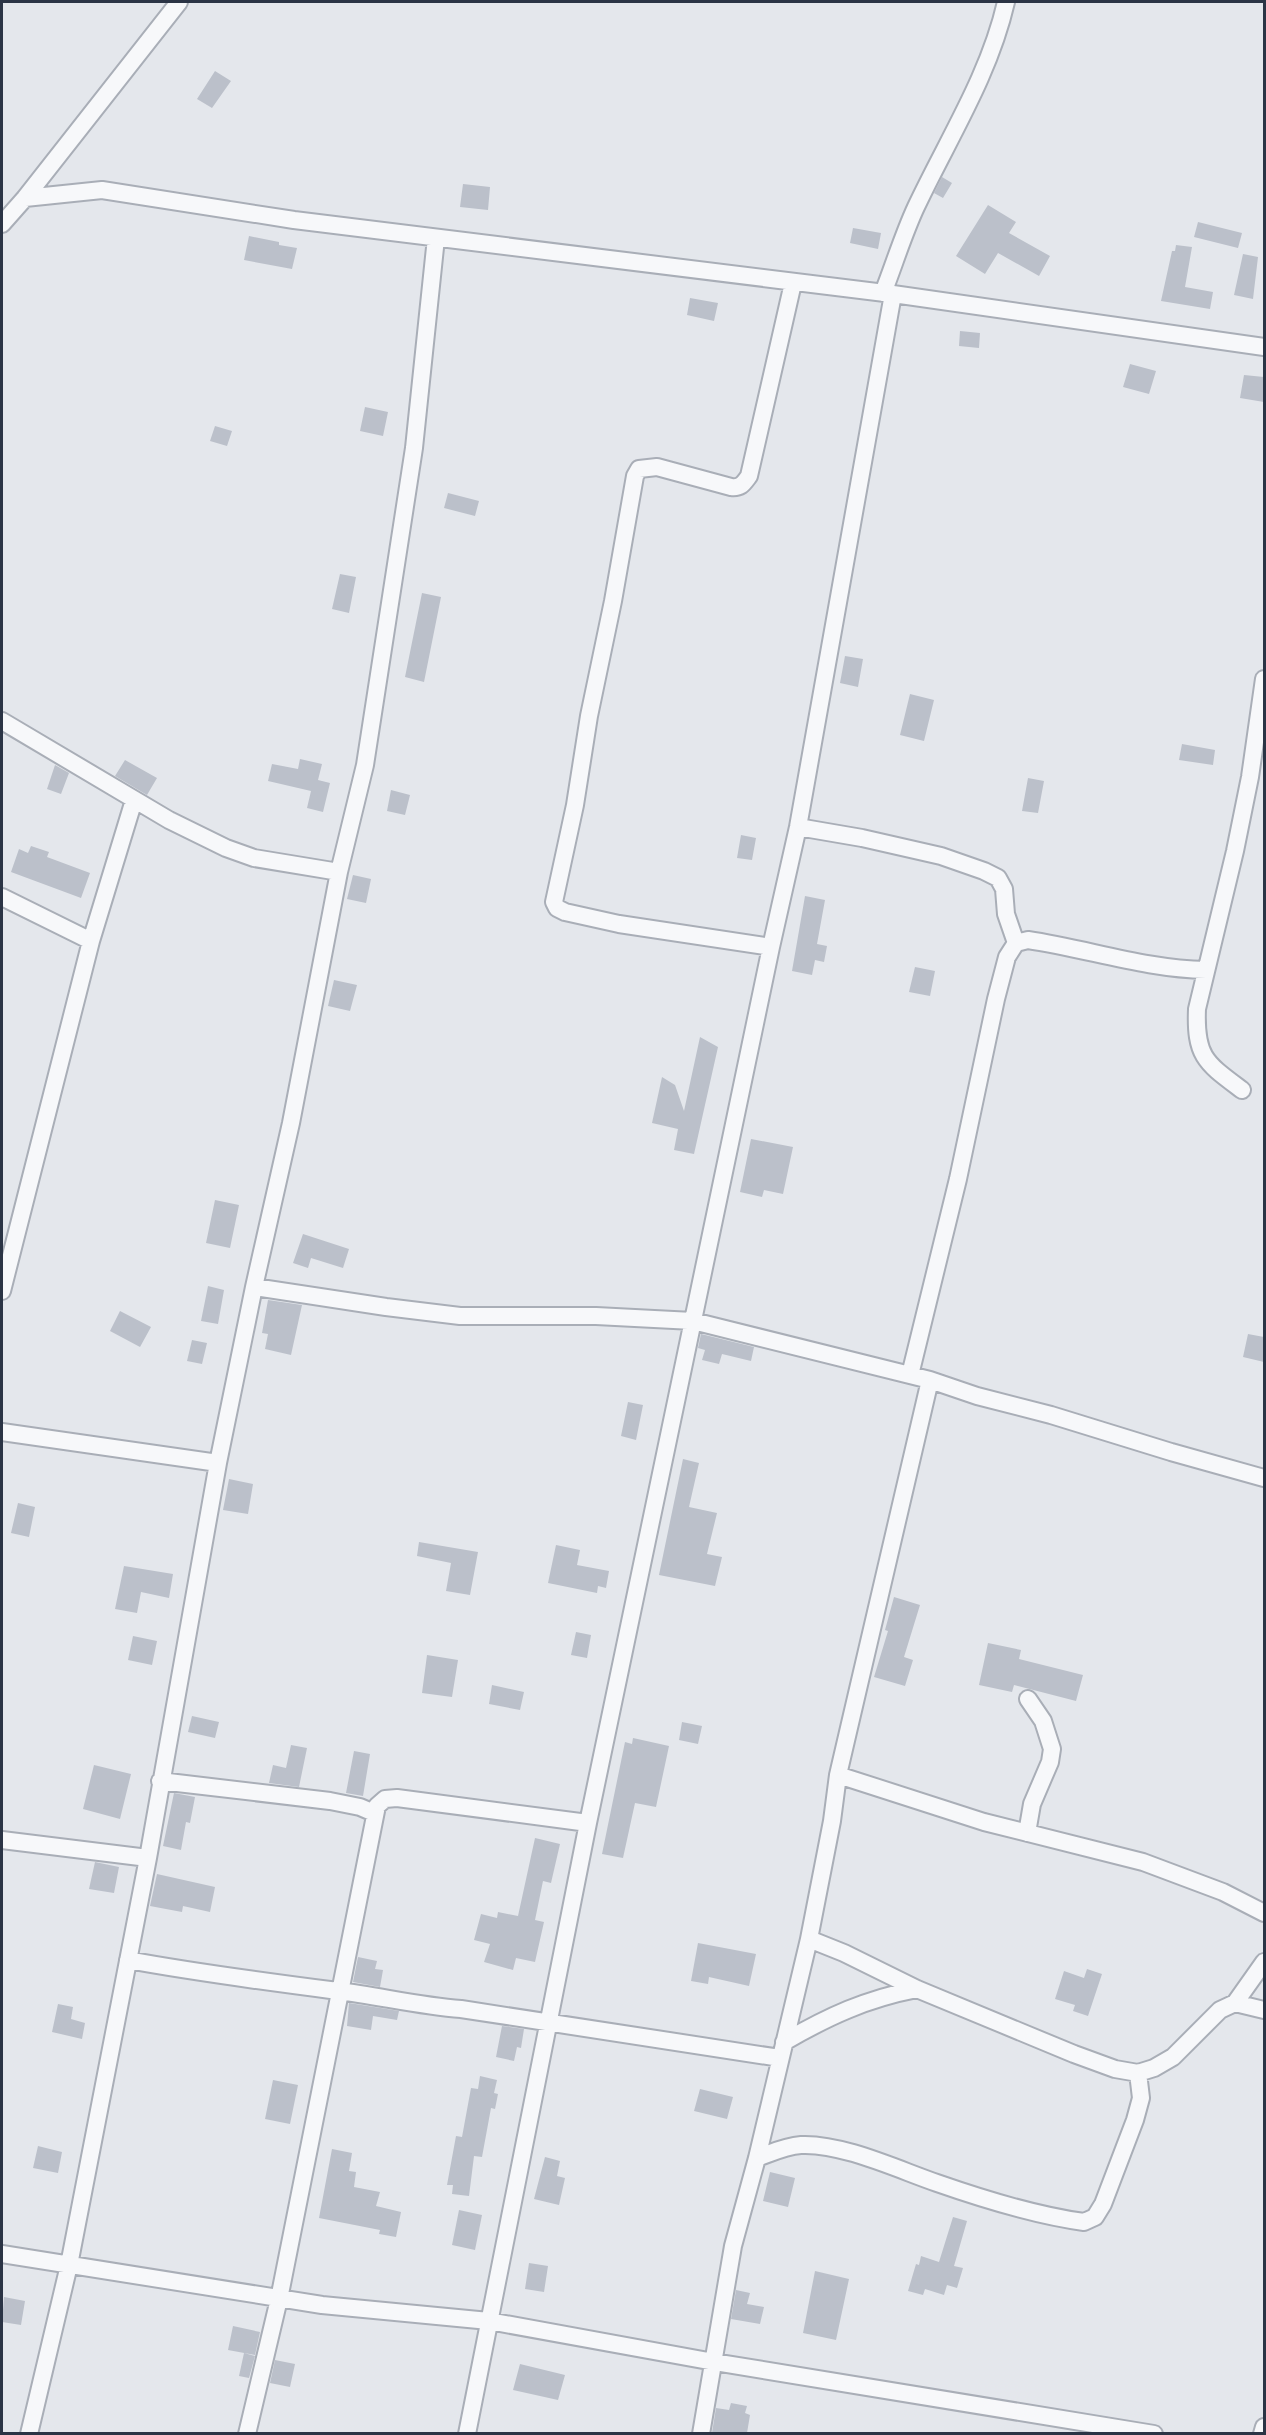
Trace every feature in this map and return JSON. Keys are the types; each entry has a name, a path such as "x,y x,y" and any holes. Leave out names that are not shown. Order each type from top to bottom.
{"street":[{"path":"2,224 179,2"},
{"path":"467,2433 588,1822 798,827 888,294 915,209 974,93 1000,26 1006,2"},
{"path":"25,198 102,190 436,238 888,294 1264,347"},
{"path":"29,2433 69,2265 148,1858 218,1463 291,1123 339,872 365,765 414,448 436,238"},
{"path":"771,947 620,924 565,912 557,908 554,902 575,805 589,716 613,601 635,476 639,469 657,467 730,488 743,486 749,476 793,283"},
{"path":"1242,1090 1215,1070 1200,1050 1196,1035 1197,1009 1243,809 1264,688"},
{"path":"2,721 134,800 226,848 254,858 339,872"},
{"path":"2,1291 91,941 134,800"},
{"path":"798,827 862,838 941,856 998,878 1004,889 1006,915 1016,944"},
{"path":"2,897 91,941"},
{"path":"910,1375 958,1179 996,999 1007,957 1016,944 1028,940 1153,966 1180,970 1206,970"},
{"path":"254,1287 460,1316 596,1316 693,1321 930,1380 977,1396 1051,1414 1171,1452 1264,1478"},
{"path":"701,2433 733,2246 757,2158 809,1938 832,1821 838,1775 930,1380"},
{"path":"2,1432 218,1463"},
{"path":"1027,1833 1032,1804 1050,1762 1052,1749 1043,1721 1028,1699"},
{"path":"838,1775 984,1822 1143,1862 1223,1892 1264,1913"},
{"path":"160,1781 330,1801 360,1807 374,1813"},
{"path":"247,2433 279,2299 377,1806 386,1799 397,1798 588,1822"},
{"path":"2,1840 148,1858"},
{"path":"809,1938 917,1989 1074,2054 1115,2069 1138,2073 1154,2068 1173,2057 1220,2010 1234,2003 1264,1962"},
{"path":"128,1960 221,1976 341,1991 550,2023 782,2050 828,2017 886,1995 917,1989"},
{"path":"1234,2003 1264,2010"},
{"path":"757,2158 784,2148 802,2145 823,2148 884,2163 960,2191 1084,2222 1095,2217 1103,2204 1135,2120 1141,2098 1138,2073"},
{"path":"2,2254 279,2299 403,2314 489,2321 714,2362 1154,2433"},
{"path":"1262,2433 1264,2427"}],"building":[{"path":"215,71 231,81 212,108 197,99"},
{"path":"942,177 952,183 943,198 934,193"},
{"path":"463,184 490,187 488,210 460,207"},
{"path":"988,205 1016,222 1009,233 1050,256 1039,276 998,253 985,274 956,256"},
{"path":"1198,222 1242,233 1238,248 1194,237"},
{"path":"853,228 881,233 878,249 850,243"},
{"path":"249,236 297,248 292,269 244,260"},
{"path":"1176,245 1192,247 1185,287 1213,292 1210,309 1161,301 1172,251 1175,251"},
{"path":"1243,254 1258,257 1253,299 1234,295"},
{"path":"690,298 718,303 714,321 687,315"},
{"path":"960,331 980,333 979,348 959,346"},
{"path":"1130,364 1156,371 1149,394 1123,387"},
{"path":"1244,375 1264,377 1264,402 1240,398"},
{"path":"365,407 388,412 383,436 360,431"},
{"path":"215,426 232,431 227,446 210,441"},
{"path":"448,493 479,501 475,516 444,508"},
{"path":"340,574 356,577 349,613 332,609"},
{"path":"422,593 441,597 424,682 405,677"},
{"path":"845,656 863,659 858,687 840,683"},
{"path":"910,694 934,700 924,741 900,735"},
{"path":"1182,744 1215,750 1213,765 1179,760"},
{"path":"300,759 322,764 318,780 330,783 323,812 307,808 311,791 268,781 272,764 298,769"},
{"path":"125,760 157,778 147,795 115,776"},
{"path":"55,765 69,773 61,794 47,789"},
{"path":"1028,778 1044,781 1038,813 1022,811"},
{"path":"391,790 410,795 405,815 387,811"},
{"path":"741,835 756,838 752,860 737,858"},
{"path":"31,846 49,852 47,857 90,873 81,898 11,872 19,849 28,853"},
{"path":"353,875 371,879 366,903 347,899"},
{"path":"805,896 825,900 817,944 827,946 824,962 815,960 812,975 792,971"},
{"path":"915,967 935,971 930,996 909,992"},
{"path":"334,980 357,985 350,1011 328,1006"},
{"path":"700,1037 718,1047 694,1154 674,1150 678,1129 652,1123 662,1077 675,1085 684,1111"},
{"path":"751,1139 793,1147 783,1194 764,1190 762,1197 740,1192"},
{"path":"215,1200 239,1205 230,1248 206,1243"},
{"path":"303,1234 349,1249 343,1268 311,1258 308,1268 293,1263"},
{"path":"208,1286 224,1290 218,1324 201,1321"},
{"path":"268,1300 302,1305 291,1355 265,1349 268,1334 262,1333"},
{"path":"120,1311 151,1327 140,1347 110,1331"},
{"path":"701,1334 754,1347 751,1361 722,1354 719,1364 702,1360 705,1350 698,1348"},
{"path":"1248,1334 1264,1337 1264,1362 1243,1357"},
{"path":"192,1340 207,1343 202,1364 187,1361"},
{"path":"628,1402 643,1405 636,1440 621,1436"},
{"path":"683,1459 699,1463 689,1507 717,1513 707,1554 722,1557 715,1586 659,1575"},
{"path":"229,1479 253,1484 248,1514 223,1510"},
{"path":"18,1503 35,1507 29,1537 11,1533"},
{"path":"419,1542 478,1552 470,1595 446,1591 451,1563 417,1556"},
{"path":"556,1545 580,1550 577,1565 609,1571 606,1588 598,1586 597,1593 548,1583"},
{"path":"124,1566 173,1574 169,1598 141,1592 137,1613 115,1609"},
{"path":"894,1597 920,1605 904,1657 913,1660 905,1686 874,1677 888,1631 885,1630"},
{"path":"576,1632 591,1635 587,1658 571,1655"},
{"path":"133,1636 157,1641 152,1665 128,1660"},
{"path":"988,1643 1021,1650 1019,1659 1083,1675 1076,1701 1014,1685 1012,1692 979,1685"},
{"path":"427,1655 458,1660 452,1697 422,1693"},
{"path":"492,1685 524,1692 520,1710 489,1704"},
{"path":"192,1716 219,1722 215,1738 188,1732"},
{"path":"682,1722 702,1726 698,1744 679,1740"},
{"path":"633,1738 669,1746 656,1807 635,1803 623,1858 602,1854 625,1742 632,1744"},
{"path":"291,1745 307,1748 299,1787 269,1783 273,1765 286,1768"},
{"path":"354,1751 370,1754 363,1796 346,1793"},
{"path":"94,1765 131,1774 120,1819 83,1809"},
{"path":"174,1793 195,1797 190,1823 186,1822 181,1850 163,1846"},
{"path":"535,1838 560,1844 551,1883 543,1881 535,1920 544,1922 535,1962 516,1958 513,1970 484,1962 490,1944 474,1940 481,1914 497,1918 498,1912 518,1916"},
{"path":"95,1862 119,1867 114,1893 89,1889"},
{"path":"157,1874 215,1887 210,1912 183,1906 182,1912 150,1906"},
{"path":"698,1943 756,1954 749,1986 709,1977 708,1984 691,1981"},
{"path":"358,1957 377,1961 375,1969 383,1970 380,1987 353,1982"},
{"path":"1087,1969 1102,1974 1088,2016 1073,2011 1075,2005 1055,1999 1064,1971 1084,1978"},
{"path":"349,2003 399,2011 397,2020 373,2016 371,2030 347,2026"},
{"path":"58,2004 73,2007 71,2019 85,2023 82,2039 52,2032"},
{"path":"502,2026 524,2029 521,2048 517,2047 514,2061 496,2057"},
{"path":"480,2076 497,2080 494,2093 498,2094 495,2109 491,2108 482,2157 474,2156 469,2196 452,2194 453,2185 447,2185 456,2136 462,2137 471,2088 478,2089"},
{"path":"273,2080 298,2085 290,2124 265,2119"},
{"path":"700,2089 733,2097 727,2119 694,2111"},
{"path":"38,2146 62,2152 58,2173 33,2168"},
{"path":"332,2149 352,2153 349,2171 356,2172 354,2187 380,2192 376,2206 401,2212 396,2237 379,2234 380,2230 319,2218"},
{"path":"545,2157 560,2161 557,2176 565,2178 559,2205 534,2199"},
{"path":"770,2172 795,2178 788,2207 763,2201"},
{"path":"459,2210 482,2215 475,2250 452,2245"},
{"path":"953,2217 967,2221 954,2266 963,2268 957,2288 947,2285 944,2295 925,2289 923,2295 908,2291 916,2264 919,2265 921,2256 939,2262"},
{"path":"529,2263 548,2266 544,2292 525,2289"},
{"path":"815,2271 849,2279 836,2340 803,2333"},
{"path":"736,2290 750,2293 747,2304 764,2307 760,2324 731,2319"},
{"path":"4,2297 25,2301 21,2325 2,2322"},
{"path":"233,2326 260,2332 255,2355 228,2350"},
{"path":"244,2353 255,2356 249,2378 239,2376"},
{"path":"275,2360 295,2364 290,2387 270,2383"},
{"path":"520,2364 565,2375 558,2400 513,2390"},
{"path":"731,2403 747,2406 745,2413 750,2415 747,2433 712,2433 716,2408 729,2410"}]}
